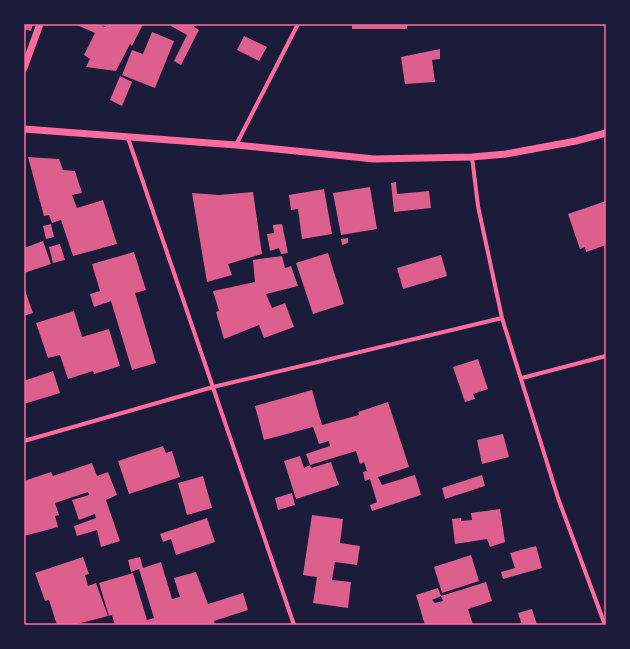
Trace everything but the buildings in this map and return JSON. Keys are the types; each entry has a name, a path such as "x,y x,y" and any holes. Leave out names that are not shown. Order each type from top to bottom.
{"street":[{"path":"24,68 40,24"},
{"path":"236,145 298,24"},
{"path":"24,129 236,145 374,159 472,157 506,154 568,143 606,133"},
{"path":"128,138 294,625"},
{"path":"472,157 478,206 502,318 522,378 558,498 605,625"},
{"path":"24,441 213,387 502,318"},
{"path":"522,378 606,356"}]}
